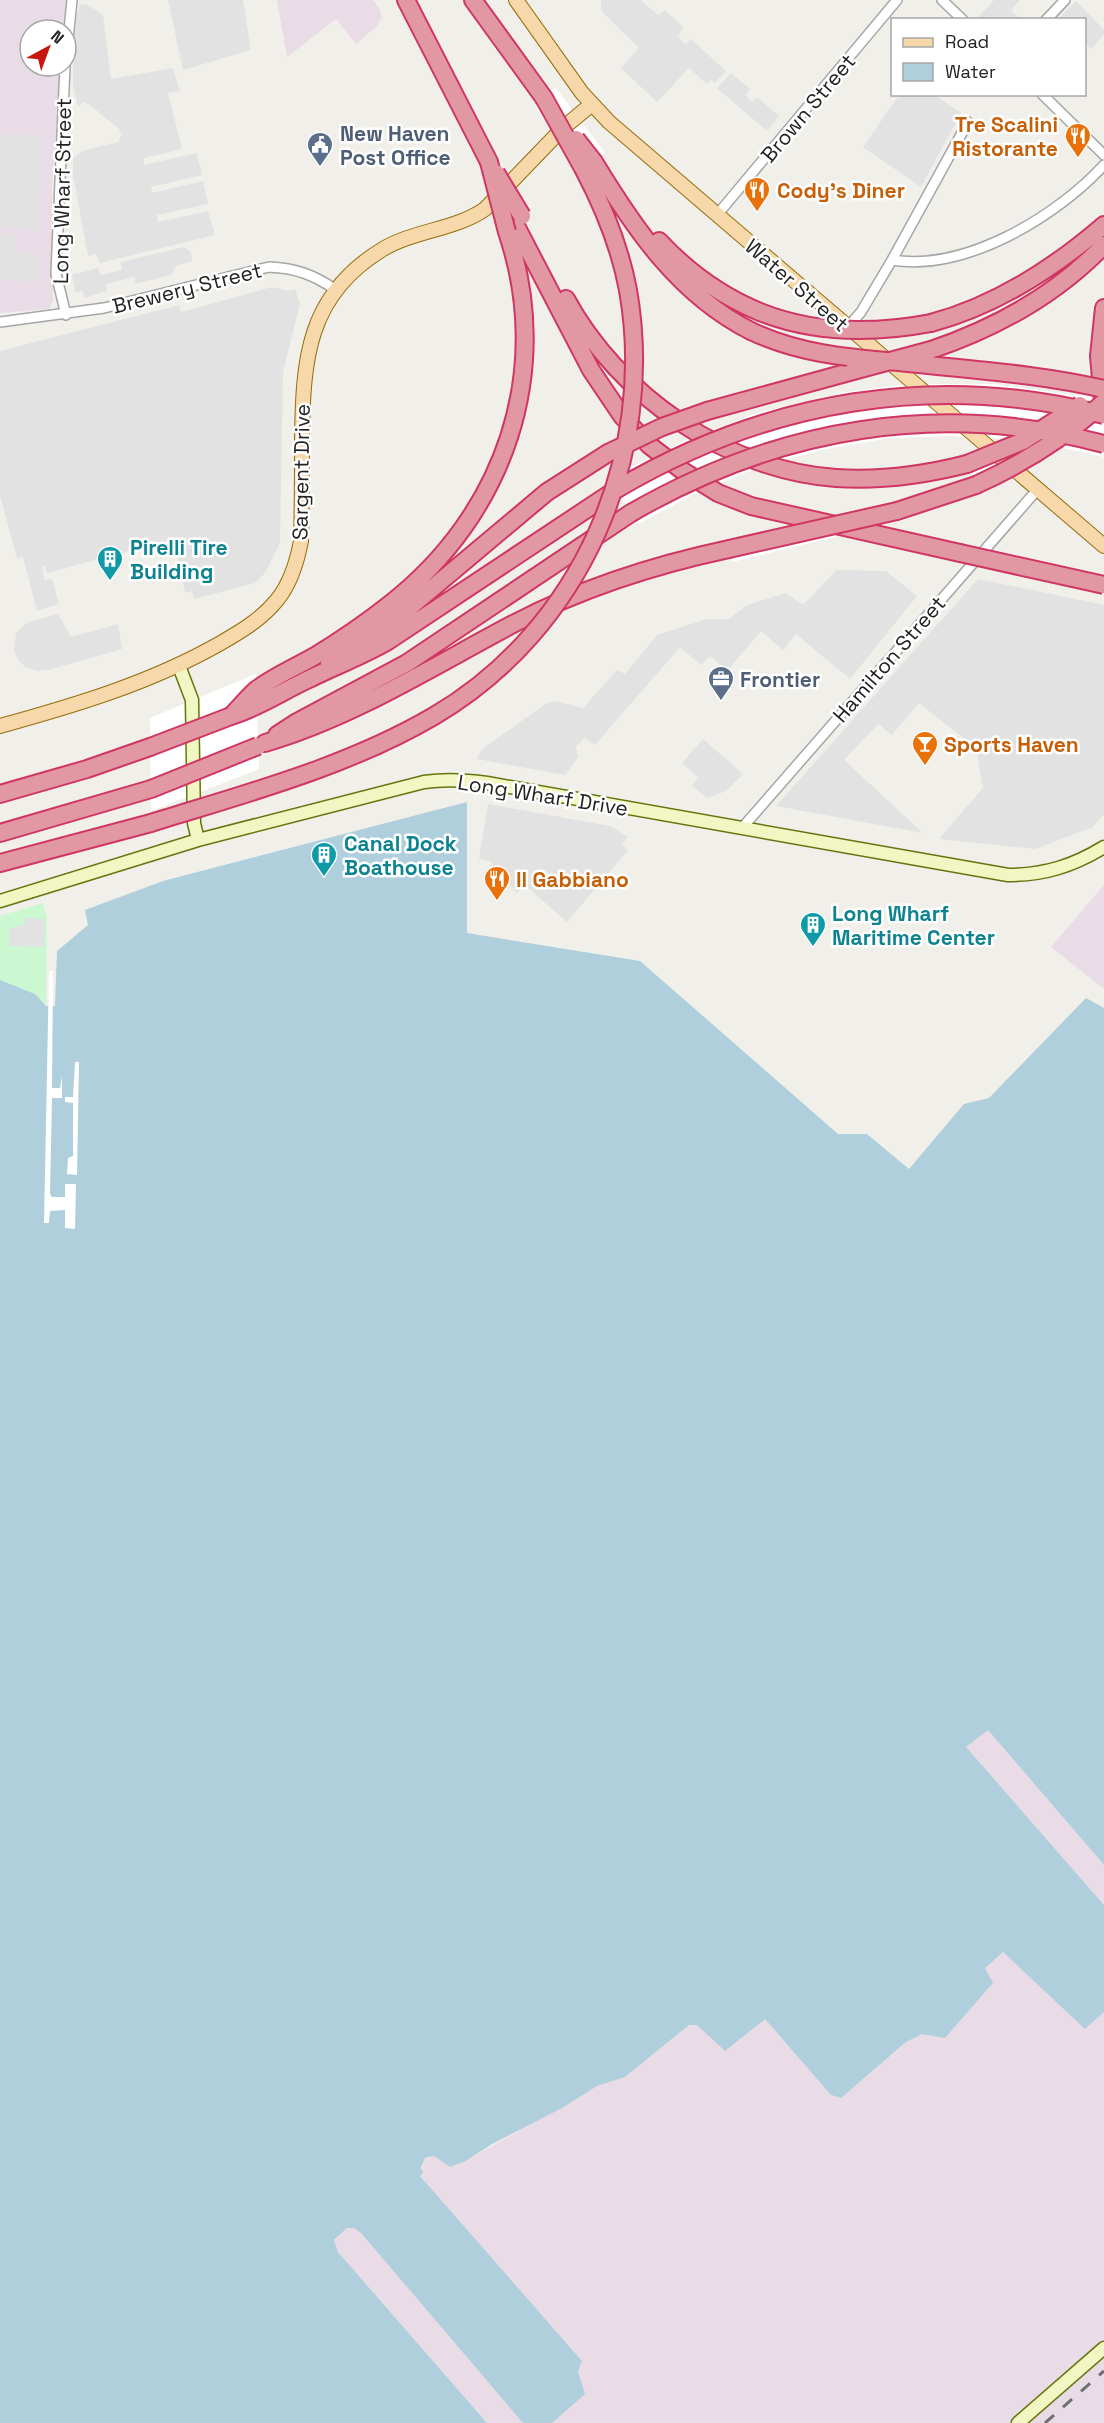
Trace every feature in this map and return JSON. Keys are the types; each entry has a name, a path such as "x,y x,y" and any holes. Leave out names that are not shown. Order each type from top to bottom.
{"highway":[{"path":"406,0 489,162 515,224 600,386 634,430 665,458 710,488 751,506 1104,585"},
{"path":"473,0 544,98 589,166 611,190 670,270 708,305 751,331 783,344 817,353 1022,374 1104,387"},
{"path":"0,863 151,823 321,768 390,739 434,716 473,690 508,660 531,636 564,593 585,558 609,507 621,468 631,420 634,342 627,290 619,253 589,166"},
{"path":"589,166 616,185 659,242 681,263 720,292 760,312 785,321 845,330 889,330 931,323 978,308 1066,255 1102,226"},
{"path":"515,224 601,351 644,396 696,431 775,466 835,478 900,477 967,464 1009,448 1045,428 1104,387"},
{"path":"0,794 87,769 231,716 396,599 440,555 462,528 483,496 507,446 518,411 526,357 524,305 518,269 515,224"},
{"path":"309,679 350,648 398,617 540,498 574,473 608,453 662,427 707,411 931,350 978,332 1025,308 1070,277 1104,245"},
{"path":"0,833 151,789 262,745 304,732 369,701 515,623 566,599 637,572 897,511 976,485 1045,448 1104,404 1099,356 1104,308"},
{"path":"257,699 358,658 414,625 617,489 680,454 710,441 778,418 846,403 915,395 985,396 1054,404 1104,415"},
{"path":"262,745 297,722 407,663 631,513 677,487 740,460 801,441 861,429 917,423 972,423 1039,430 1104,444"}],"main road":[{"name":"Water Street","path":"516,0 592,104 847,328 1104,546"},
{"path":"336,290 357,269 384,249 409,237 457,223 485,209 563,128 592,104"},
{"name":"Sargent Drive","path":"0,726 110,693 179,666 241,631 278,600 297,562 301,541 303,381 307,353 319,318 336,290"},
{"path":"179,666 192,700 195,823 198,840"},
{"name":"Long Wharf Drive","path":"0,901 198,840 442,780 487,783 990,873 1026,875 1060,869 1104,848"},
{"path":"1018,2423 1104,2348"}],"street":[{"path":"70,18 72,0"},
{"name":"Brown Street","path":"717,215 897,0"},
{"path":"942,0 961,18"},
{"path":"1048,18 1065,0"},
{"name":"Long Wharf Street","path":"64,78 56,274 66,315"},
{"path":"1044,96 1104,155"},
{"path":"847,328 861,312 892,260 968,122"},
{"path":"892,260 916,262 937,260 985,246 1064,202 1104,165"},
{"name":"Brewery Street","path":"0,322 66,315 142,300 269,267 308,273 336,290"},
{"name":"Hamilton Street","path":"742,828 1037,490"}],"shaded area":[{"path":"0,0 66,0 65,18 18,18 18,78 60,78 52,187 53,301 49,309 0,313"},
{"path":"168,0 243,0 251,50 183,70"},
{"path":"277,0 373,0 380,9 382,17 377,26 356,44 336,19 287,57"},
{"path":"601,0 641,0 658,15 665,10 684,28 678,35 685,45 691,39 726,71 715,83 711,80 707,84 689,68 657,102 621,68 639,48 603,13"},
{"path":"994,0 1020,0 1011,10 1019,18 978,17"},
{"path":"1076,1 1104,30 1104,34 1091,49 1086,46 1086,18 1059,18"},
{"path":"87,4 103,15 111,79 173,68 180,91 168,93 182,149 144,158 144,165 197,153 202,175 151,187 152,193 203,181 208,204 157,215 158,222 208,211 215,235 100,263 96,254 88,256 73,175 73,159 82,151 118,142 122,135 119,129 90,105 84,102 78,107 73,78 78,78 77,18 80,5"},
{"path":"731,73 750,89 745,95 752,102 757,97 779,116 767,131 717,88"},
{"path":"898,96 936,96 961,113 921,187 863,147"},
{"path":"0,135 43,135 39,231 2,226 3,234 16,234 16,253 39,255 37,282 0,280"},
{"path":"184,247 191,252 192,261 176,266 172,275 134,284 135,277 106,284 107,291 84,298 83,291 75,292 72,275 98,268 101,275 122,270 121,262"},
{"path":"272,287 288,291 295,289 300,304 283,372 280,543 265,573 255,583 194,599 192,591 185,593 174,539 47,573 45,566 42,566 44,580 52,579 59,604 37,611 23,557 17,558 0,496 0,351 179,305 181,312"},
{"path":"837,570 886,571 917,596 850,679 796,634 783,650 761,631 727,671 710,656 701,665 680,647 595,745 584,738 576,747 578,757 565,775 477,759 482,749 547,703 555,701 583,708 617,670 625,674 657,635 707,619 729,619 747,605 786,593 803,605"},
{"path":"978,579 1104,605 1104,814 1093,827 1035,849 939,839 983,788 976,748 919,703 892,735 878,724 844,760 923,833 776,806"},
{"path":"58,614 71,637 118,624 122,649 48,670 37,671 26,667 18,660 14,650 16,633 28,622"},
{"path":"703,739 743,774 726,791 707,798 692,786 698,777 682,763"},
{"path":"488,804 610,826 628,837 622,845 628,850 567,922 525,885 517,893 490,861 479,859"},
{"path":"1104,885 1104,989 1051,947"},
{"path":"25,918 45,919 44,947 9,946 9,929 23,925"},
{"path":"988,1730 1104,1865 1104,1905 965,1747"},
{"path":"1003,1952 1085,2028 1104,2012 1104,2423 552,2423 585,2394 578,2371 420,2175 425,2159 434,2156 450,2167 466,2161 597,2086 625,2077 689,2025 765,2019 831,2095 841,2098 906,2042 922,2034 984,1968"},
{"path":"347,2228 354,2228 361,2233 523,2423 487,2423 338,2252 334,2241"}],"green space":[{"path":"43,903 47,919 46,1006 35,994 0,980 0,916"}],"water":[{"path":"467,802 467,933 640,961 838,1134 867,1134 909,1169 964,1104 989,1098 1086,998 1104,1008 1104,1865 988,1730 966,1747 1104,1905 1104,2012 1085,2029 1003,1952 985,1968 993,1983 945,2038 922,2034 906,2042 841,2098 831,2095 765,2019 725,2051 697,2025 689,2025 625,2077 597,2086 562,2108 492,2144 466,2161 450,2167 434,2156 425,2158 421,2168 423,2172 420,2176 582,2361 578,2371 585,2394 552,2423 523,2423 361,2233 354,2228 347,2228 334,2240 338,2252 487,2423 0,2423 0,980 35,994 46,1006 55,1006 57,951 88,925 85,910 163,881"}],"pier":[{"path":"555,87 605,153 581,171 535,107"},
{"path":"755,322 803,341 836,347 1022,365 1100,378 1104,375 1104,457 1063,448 1024,472 979,495 965,458 1009,439 949,436 889,438 822,450 759,467 698,492 638,524 609,478 684,441 757,413 840,393 907,384 992,384 1080,396 1083,394 1001,382 861,369 797,357 746,338"},
{"path":"891,504 905,520 732,562 726,541"},
{"path":"256,674 259,769 151,811 150,718"},
{"path":"49,971 53,971 52,1088 60,1088 62,1076 62,1098 52,1098 50,1194 52,1197 65,1197 65,1184 76,1184 75,1229 65,1228 65,1210 50,1211 49,1223 44,1223"},
{"path":"75,1062 79,1062 77,1175 67,1174 68,1158 73,1156 73,1103 65,1102 65,1097 73,1097"}],"railway":[{"path":"1045,2423 1104,2371"}],"place":[{"name":"Tre Scalini Ristorante","path":"1078,159"},
{"name":"New Haven Post Office","path":"320,168"},
{"name":"Cody’s Diner","path":"757,213"},
{"name":"Pirelli Tire Building","path":"110,582"},
{"name":"Frontier","path":"721,702"},
{"name":"Sports Haven","path":"925,767"},
{"name":"Canal Dock Boathouse","path":"324,878"},
{"name":"Il Gabbiano","path":"497,902"},
{"name":"Long Wharf Maritime Center","path":"813,948"}]}
